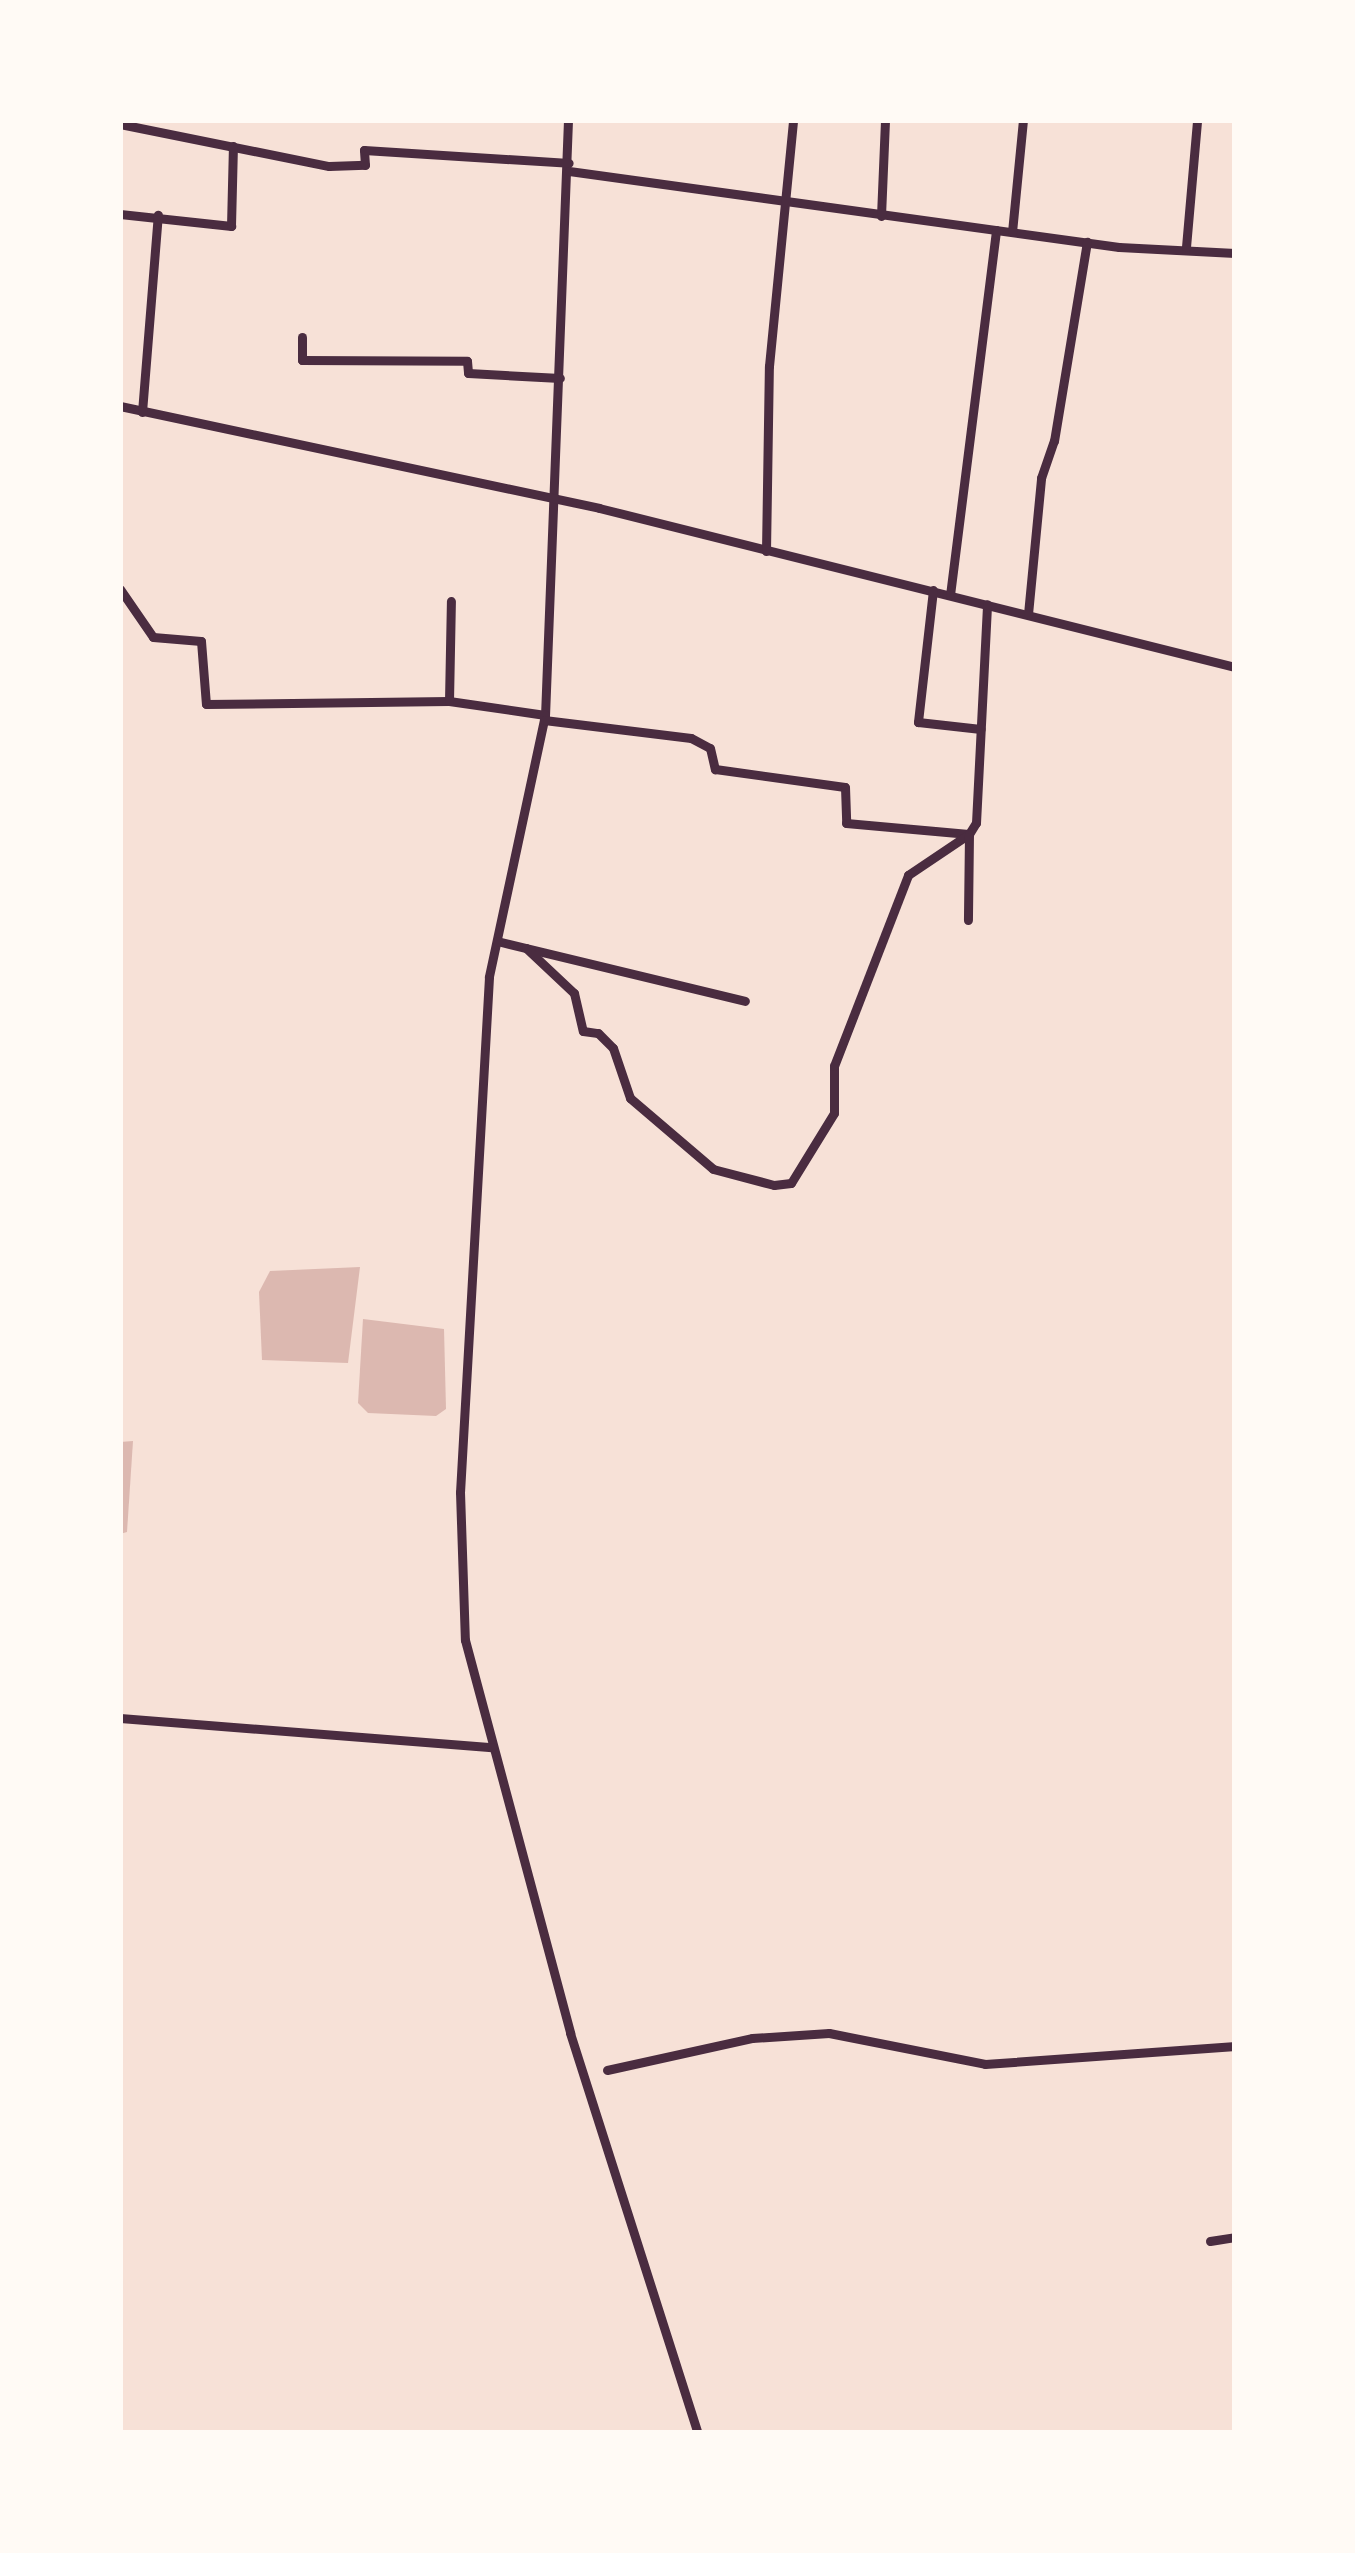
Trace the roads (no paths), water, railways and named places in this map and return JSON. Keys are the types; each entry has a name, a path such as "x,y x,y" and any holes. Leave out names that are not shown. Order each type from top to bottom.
{"street":[{"path":"568,120 558,504 544,717 496,941 460,1492 465,1640 570,2032 698,2433"},
{"path":"766,550 769,366 793,120"},
{"path":"881,216 885,120"},
{"path":"1012,232 1023,120"},
{"path":"1186,247 1197,120"},
{"path":"120,124 329,166 365,165 364,150 569,167 881,216 1087,242 1235,254"},
{"path":"120,214 231,226 233,146"},
{"path":"142,412 158,215"},
{"path":"950,595 996,230"},
{"path":"1028,614 1041,478 1054,442 1087,242"},
{"path":"302,337 302,360 467,361 468,373 560,378"},
{"path":"120,406 766,550 1235,667"},
{"path":"120,589 153,637 200,641 206,704 449,701 691,738 710,748 715,769 845,787 845,823 969,834"},
{"path":"933,590 918,722 981,729"},
{"path":"449,701 451,601"},
{"path":"968,920 969,834 981,729 987,604"},
{"path":"526,948 574,993 583,1031 598,1033 613,1048 629,1098 713,1168 791,1183 834,1113 834,1066 908,875 969,834"},
{"path":"496,941 745,1001"},
{"path":"120,1718 492,1747"},
{"path":"607,2070 752,2038 829,2033 986,2064 1235,2045"},
{"path":"1210,2241 1235,2237"}]}
